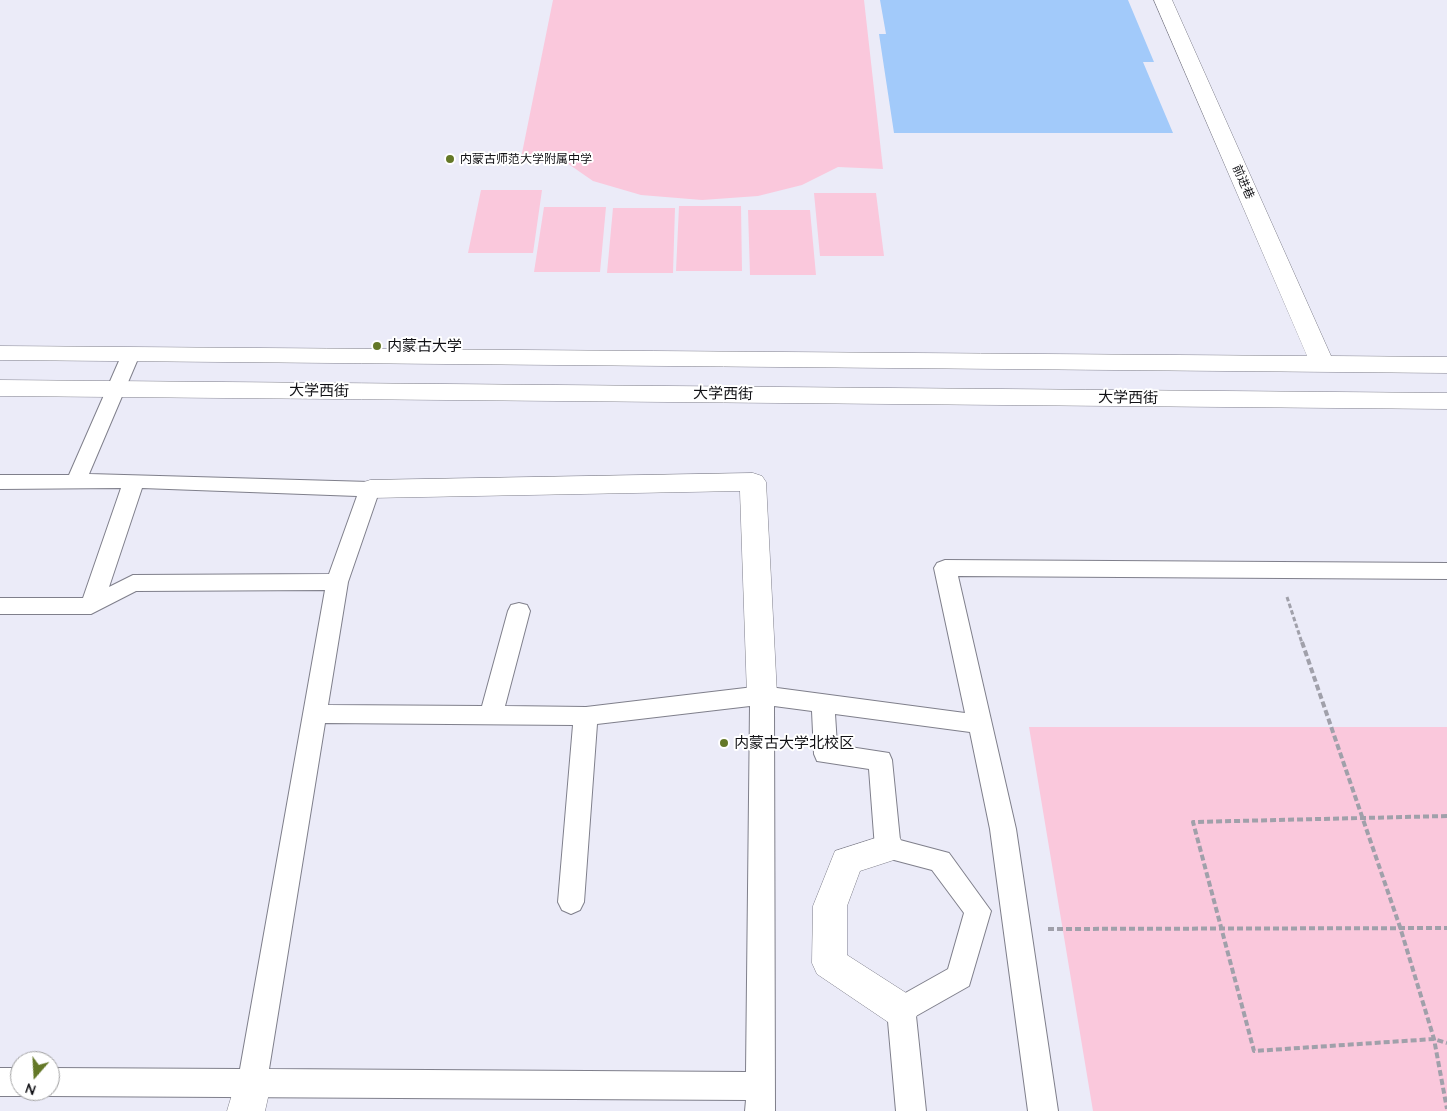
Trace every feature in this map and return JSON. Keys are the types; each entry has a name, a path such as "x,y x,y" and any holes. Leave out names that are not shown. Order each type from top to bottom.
{"main road":[{"name":"前进巷","path":"1163,0 1322,364"},
{"path":"0,353 1447,366"},
{"name":"大学西街","path":"0,388 1447,401"},
{"path":"370,489 753,482 762,695"},
{"path":"888,848 847,861 830,906 829,963 901,1010"}],"lane":[{"path":"76,481 131,354"},
{"path":"91,606 134,481"},
{"path":"0,483 134,481 370,489 337,582 249,1097"},
{"path":"1043,1111 1003,829 945,568 1447,571"},
{"path":"1,608 91,606 133,583 337,582"},
{"path":"492,715 519,611"},
{"path":"315,714 586,716 762,695 980,724"},
{"path":"60,1083 249,1097 760,1098 762,695"},
{"path":"823,704 826,754 880,760 888,848 940,861 978,911 959,977 901,1010 912,1111"},
{"path":"571,902 586,716"}],"path":[{"path":"1279,571 1361,817 1400,927 1434,1039 1447,1109"},
{"path":"1447,816 1193,822 1254,1051 1434,1039 1447,1043"},
{"path":"1018,929 1447,928"}],"shaded area":[{"path":"553,0 864,0 883,169 838,167 802,185 758,196 702,200 641,195 593,181 567,163 520,163"},
{"path":"481,190 542,190 533,253 468,253"},
{"path":"814,193 876,193 884,256 820,256"},
{"path":"679,206 741,206 742,271 676,271"},
{"path":"544,207 606,207 600,272 534,272"},
{"path":"613,208 675,208 673,273 607,273"},
{"path":"748,210 810,210 816,275 750,275"},
{"path":"1029,727 1447,727 1447,1111 1093,1111"}],"building":[{"path":"880,0 1128,0 1154,62 1143,62 1173,133 894,133 879,34 886,34"}],"place":[{"name":"内蒙古师范大学附属中学","path":"450,159"},
{"name":"内蒙古大学","path":"377,346"},
{"name":"内蒙古大学北校区","path":"724,743"}]}
